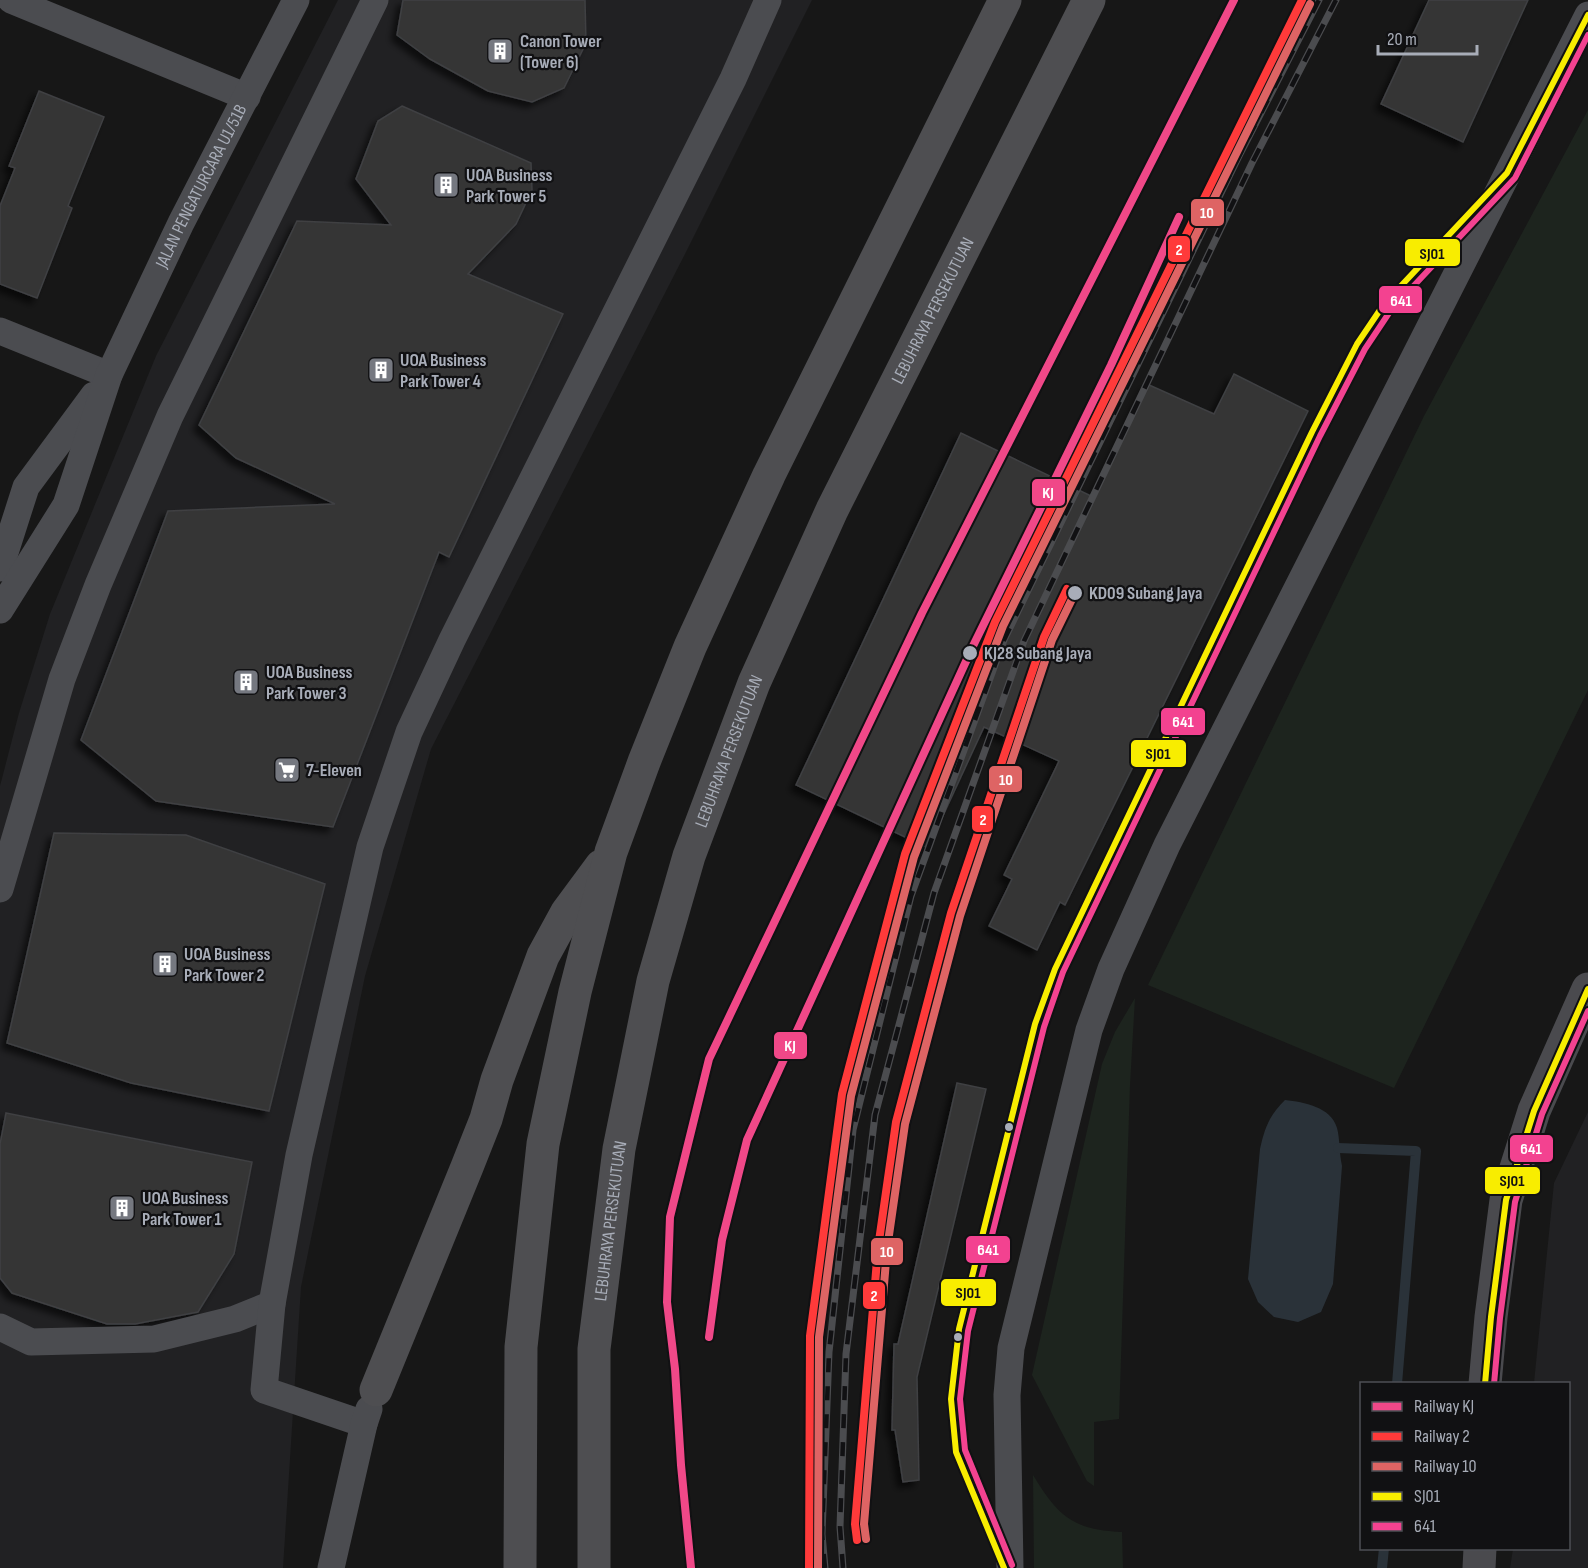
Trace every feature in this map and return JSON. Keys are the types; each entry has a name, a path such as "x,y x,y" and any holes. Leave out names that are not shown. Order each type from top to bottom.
{"highway":[{"path":"520,1568 521,1347 543,1144 575,992 610,852 686,658 769,475 1005,0"},
{"name":"LEBUHRAYA PERSEKUTUAN","path":"594,1568 594,1349 619,1149 653,981 689,856 754,683 832,510 1089,0"},
{"path":"376,1390 486,1119 497,1080 543,956 567,912 610,852"}],"street":[{"path":"11,0 247,97"},
{"name":"JALAN PENGATURCARA U1/51B","path":"0,610 66,505 109,375 181,223 296,0"},
{"path":"0,889 62,679 103,574 170,416 375,0"},
{"path":"364,1425 264,1390 272,1304 299,1155 370,847 409,732 452,640 733,79 768,0"},
{"path":"1010,1568 1007,1395 1011,1348 1089,1030 1111,969 1167,845 1588,15"},
{"path":"0,331 109,375"},
{"name":"JALAN PENGATURCARA U1/51B","path":"0,568 26,487 109,375"},
{"path":"1485,1382 1506,1200 1534,1110 1588,989"},
{"path":"0,1327 31,1342 154,1339 235,1319 272,1304"},
{"path":"331,1568 364,1425 376,1390"},
{"path":"1479,1568 1480,1550"}],"shaded area":[{"path":"338,0 812,0 685,254 431,749 365,976 301,1287 283,1568 0,1568 0,786 19,713 50,614 156,356"},
{"path":"1588,110 1588,690 1394,1088 1148,985 1424,416"},
{"path":"1135,998 1119,1419 1094,1422 1094,1486 1087,1481 1032,1375 1102,1064 1115,1032"},
{"path":"1285,1100 1308,1104 1329,1115 1337,1128 1342,1166 1333,1284 1321,1312 1298,1322 1274,1317 1258,1302 1248,1279 1260,1149 1268,1122"},
{"path":"1588,1112 1588,1568 1510,1568 1513,1550 1570,1550 1570,1382 1534,1382 1554,1183"},
{"path":"1033,1475 1059,1511 1068,1518 1091,1528 1122,1532 1123,1568 1034,1568"}],"building":[{"name":"Canon Tower (Tower 6)","path":"403,0 585,0 586,43 564,88 532,102 488,91 430,59 397,35"},
{"path":"1429,0 1528,0 1463,142 1381,104"},
{"path":"39,91 104,117 68,206 72,208 37,298 0,284 0,206 15,168 9,166"},
{"path":"402,106 531,163 532,190 516,224 468,274 563,314 449,557 439,552 333,827 156,801 81,740 168,511 335,504 236,458 199,425 297,221 391,225 356,179 378,121"},
{"path":"1234,374 1308,411 1065,905 1060,902 1037,950 989,926 1012,879 1004,875 1059,761 984,727 928,848 796,785 961,433 1093,497 1147,384 1214,414"},
{"name":"UOA Business Park Tower 2","path":"54,833 186,835 325,884 269,1111 131,1083 7,1043"},
{"path":"957,1083 986,1089 917,1377 919,1480 903,1482 895,1430 892,1430 894,1344 898,1344"},
{"name":"UOA Business Park Tower 1","path":"6,1113 252,1162 234,1254 198,1312 135,1324 107,1324 12,1293 0,1278 0,1144"}],"waterway":[{"path":"1338,1148 1416,1151 1397,1382"},
{"path":"1382,1568 1384,1550"}],"railway":[{"path":"825,1568 822,1534 829,1352 853,1130 911,896 1004,640 1239,156 1319,0"},
{"path":"843,1568 840,1527 846,1354 875,1115 934,893 1024,641 1252,163 1336,0"}],"rail line":[{"name":"KJ","path":"691,1568 675,1369 667,1302 670,1217 709,1059 922,613 1234,0"},
{"name":"2","path":"809,1568 810,1336 842,1094 905,854 995,622 1302,0"},
{"name":"10","path":"818,1568 819,1337 851,1096 914,857 1003,626 1310,4"},
{"name":"KJ","path":"709,1337 722,1240 747,1140 973,646 1111,365 1179,217"},
{"name":"2","path":"857,1540 855,1524 878,1248 896,1122 951,913 1044,637 1067,589"},
{"name":"10","path":"866,1539 864,1524 887,1249 905,1124 960,916 1052,640 1075,593"}],"transit line":[{"name":"SJ01","path":"1004,1568 956,1452 951,1399 959,1329 1035,1024 1055,969 1312,432 1357,344 1384,304 1507,173 1588,15"},
{"name":"641","path":"1012,1565 965,1450 960,1399 968,1331 1044,1027 1063,972 1320,436 1365,349 1391,310 1515,178 1588,35"},
{"name":"SJ01","path":"1485,1382 1506,1200 1534,1111 1588,989"},
{"name":"641","path":"1494,1382 1515,1202 1542,1114 1588,1011"}],"place":[{"name":"Canon Tower (Tower 6)","path":"500,51"},
{"name":"UOA Business Park Tower 5","path":"446,185"},
{"name":"UOA Business Park Tower 4","path":"381,370"},
{"name":"KD09 Subang Jaya","path":"1075,593"},
{"name":"KJ28 Subang Jaya","path":"970,653"},
{"name":"UOA Business Park Tower 3","path":"246,682"},
{"name":"7-Eleven","path":"287,770"},
{"name":"UOA Business Park Tower 2","path":"165,964"},
{"name":"UOA Business Park Tower 1","path":"122,1208"}]}
